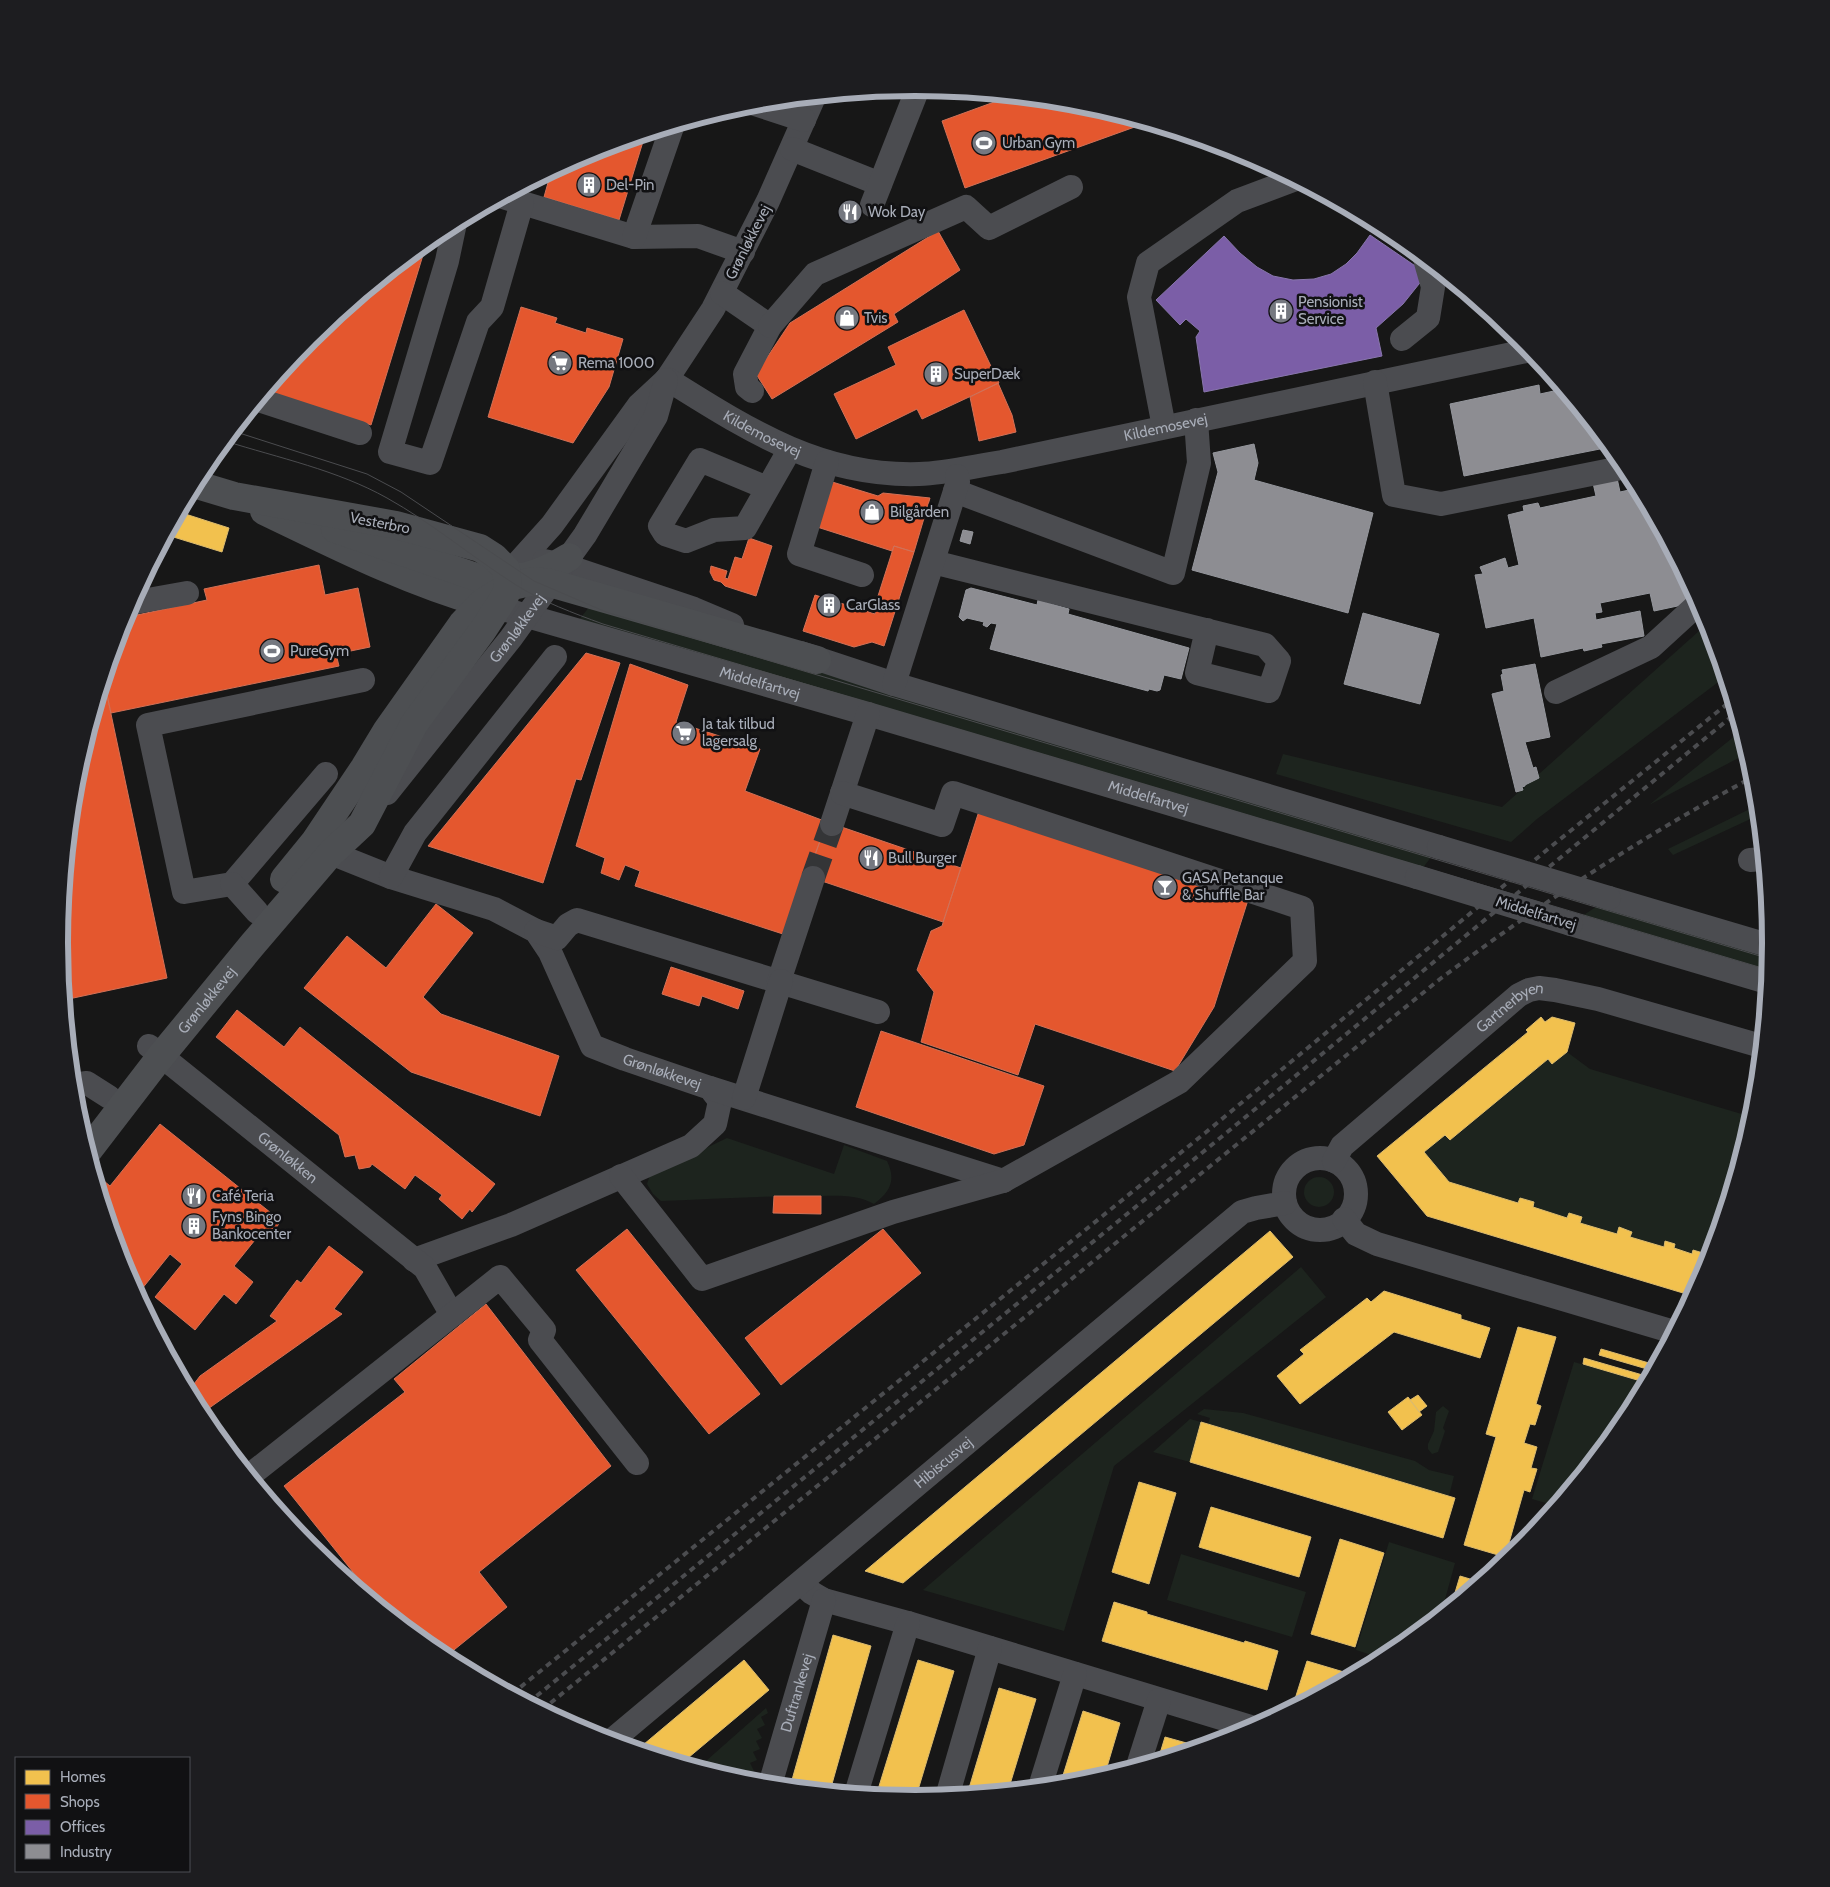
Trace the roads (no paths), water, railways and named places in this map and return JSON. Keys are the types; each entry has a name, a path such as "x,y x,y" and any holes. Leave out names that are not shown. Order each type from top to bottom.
{"main road":[{"name":"Vesterbro","path":"202,486 234,496 396,525 480,548 530,580 816,660"},
{"name":"Vesterbro","path":"234,496 377,566 446,592 530,580"},
{"name":"Grønløkkevej","path":"92,1145 155,1051 257,912 323,847 362,824 414,724 530,580"},
{"name":"Grønløkkevej","path":"88,1125 109,1097 155,1051 323,847 364,768 387,730 462,624 530,580"}],"street":[{"path":"792,148 876,194 915,96"},
{"name":"Grønløkkevej","path":"530,580 552,525 639,405 667,378 713,309 768,201 812,102"},
{"path":"770,109 804,120"},
{"path":"634,237 670,133"},
{"path":"1164,427 1139,297 1148,263 1237,201 1288,182"},
{"path":"752,391 747,387 745,374 770,326 815,274 966,207 989,228 1071,188"},
{"path":"452,234 447,260 390,452 430,463 478,322 492,307 513,200 634,237 698,236 743,252"},
{"path":"1402,339 1428,318 1433,287 1428,269"},
{"path":"722,293 770,326"},
{"name":"Kildemosevej","path":"667,378 737,422 790,449 827,462 877,472 919,474 956,480 1002,462 1521,352"},
{"name":"Grønløkkevej","path":"530,580 585,535 656,416 667,378"},
{"path":"1375,382 1394,495 1441,504 1616,468"},
{"path":"264,402 360,433"},
{"path":"894,684 933,562 956,480 1173,573 1199,463 1196,420"},
{"path":"768,488 790,449"},
{"path":"827,462 799,554 862,575"},
{"path":"933,562 1207,630"},
{"name":"Middelfartvej","path":"530,580 566,627 868,714 1761,980"},
{"path":"140,601 187,593"},
{"path":"1556,692 1651,647 1693,608"},
{"path":"391,877 415,833 555,657"},
{"path":"816,660 1762,943"},
{"path":"326,774 232,884 184,892 148,725 363,680"},
{"path":"832,824 868,714"},
{"path":"621,1176 702,1279 892,1212 1003,1181 1179,1082 1305,962 1302,908 953,793 942,825 842,793"},
{"name":"Grønløkkevej","path":"323,847 391,877 494,909 536,932 550,952 592,1046 710,1088 720,1101 715,1124 691,1146 419,1264"},
{"path":"744,1098 813,878"},
{"path":"232,884 257,912"},
{"path":"536,932 557,938 568,924 577,920 878,1012"},
{"path":"1730,971 1761,985"},
{"name":"Gartnerbyen","path":"1334,1161 1342,1146 1519,995 1529,990 1539,988 1598,1000 1756,1045"},
{"name":"Grønløkken","path":"155,1051 419,1264"},
{"path":"80,1084 87,1083 109,1097"},
{"path":"710,1088 1003,1181"},
{"path":"1322,1158 1334,1161 1345,1168 1352,1178 1355,1202 1350,1214 1330,1228 1317,1230 1305,1226 1295,1220 1287,1210 1285,1185 1290,1174 1298,1164 1310,1159 1322,1158"},
{"name":"Hibiscusvej","path":"617,1736 1242,1212 1285,1203"},
{"path":"1344,1219 1356,1234 1377,1244 1668,1330"},
{"path":"419,1264 452,1315"},
{"path":"254,1472 500,1277 544,1330 540,1340 638,1463"},
{"path":"801,1583 812,1593 824,1600 908,1623 1242,1725"},
{"name":"Duftrankevej","path":"772,1779 824,1600"},
{"path":"858,1789 908,1623"},
{"path":"949,1790 990,1648"},
{"path":"1042,1781 1075,1674"},
{"path":"1140,1760 1159,1700"}],"tunnel":[{"path":"813,878 832,824"}],"tram line":[{"path":"239,433 367,474 401,492 534,581 606,612 1762,957"},
{"path":"232,443 308,465 368,488 420,518 526,591 558,607 603,624 1762,968"}],"railway":[{"path":"516,1691 1205,1133 1548,849 1728,703"},
{"path":"532,1700 1214,1143 1732,717"},
{"path":"546,1707 1440,979 1554,897 1633,846 1746,781"}],"place":[{"name":"Urban Gym","path":"984,143"},
{"name":"Del-Pin","path":"589,185"},
{"name":"Wok Day","path":"850,212"},
{"name":"Pensionist Service","path":"1281,311"},
{"name":"Tvis","path":"847,318"},
{"name":"Rema 1000","path":"560,363"},
{"name":"SuperDæk","path":"936,374"},
{"name":"Bilgården","path":"872,512"},
{"name":"CarGlass","path":"829,605"},
{"name":"PureGym","path":"272,651"},
{"name":"Ja tak tilbud lagersalg","path":"684,733"},
{"name":"Bull Burger","path":"871,858"},
{"name":"GASA Petanque & Shuffle Bar","path":"1165,887"},
{"name":"Café Teria","path":"194,1196"},
{"name":"Fyns Bingo Bankocenter","path":"194,1226"}]}
